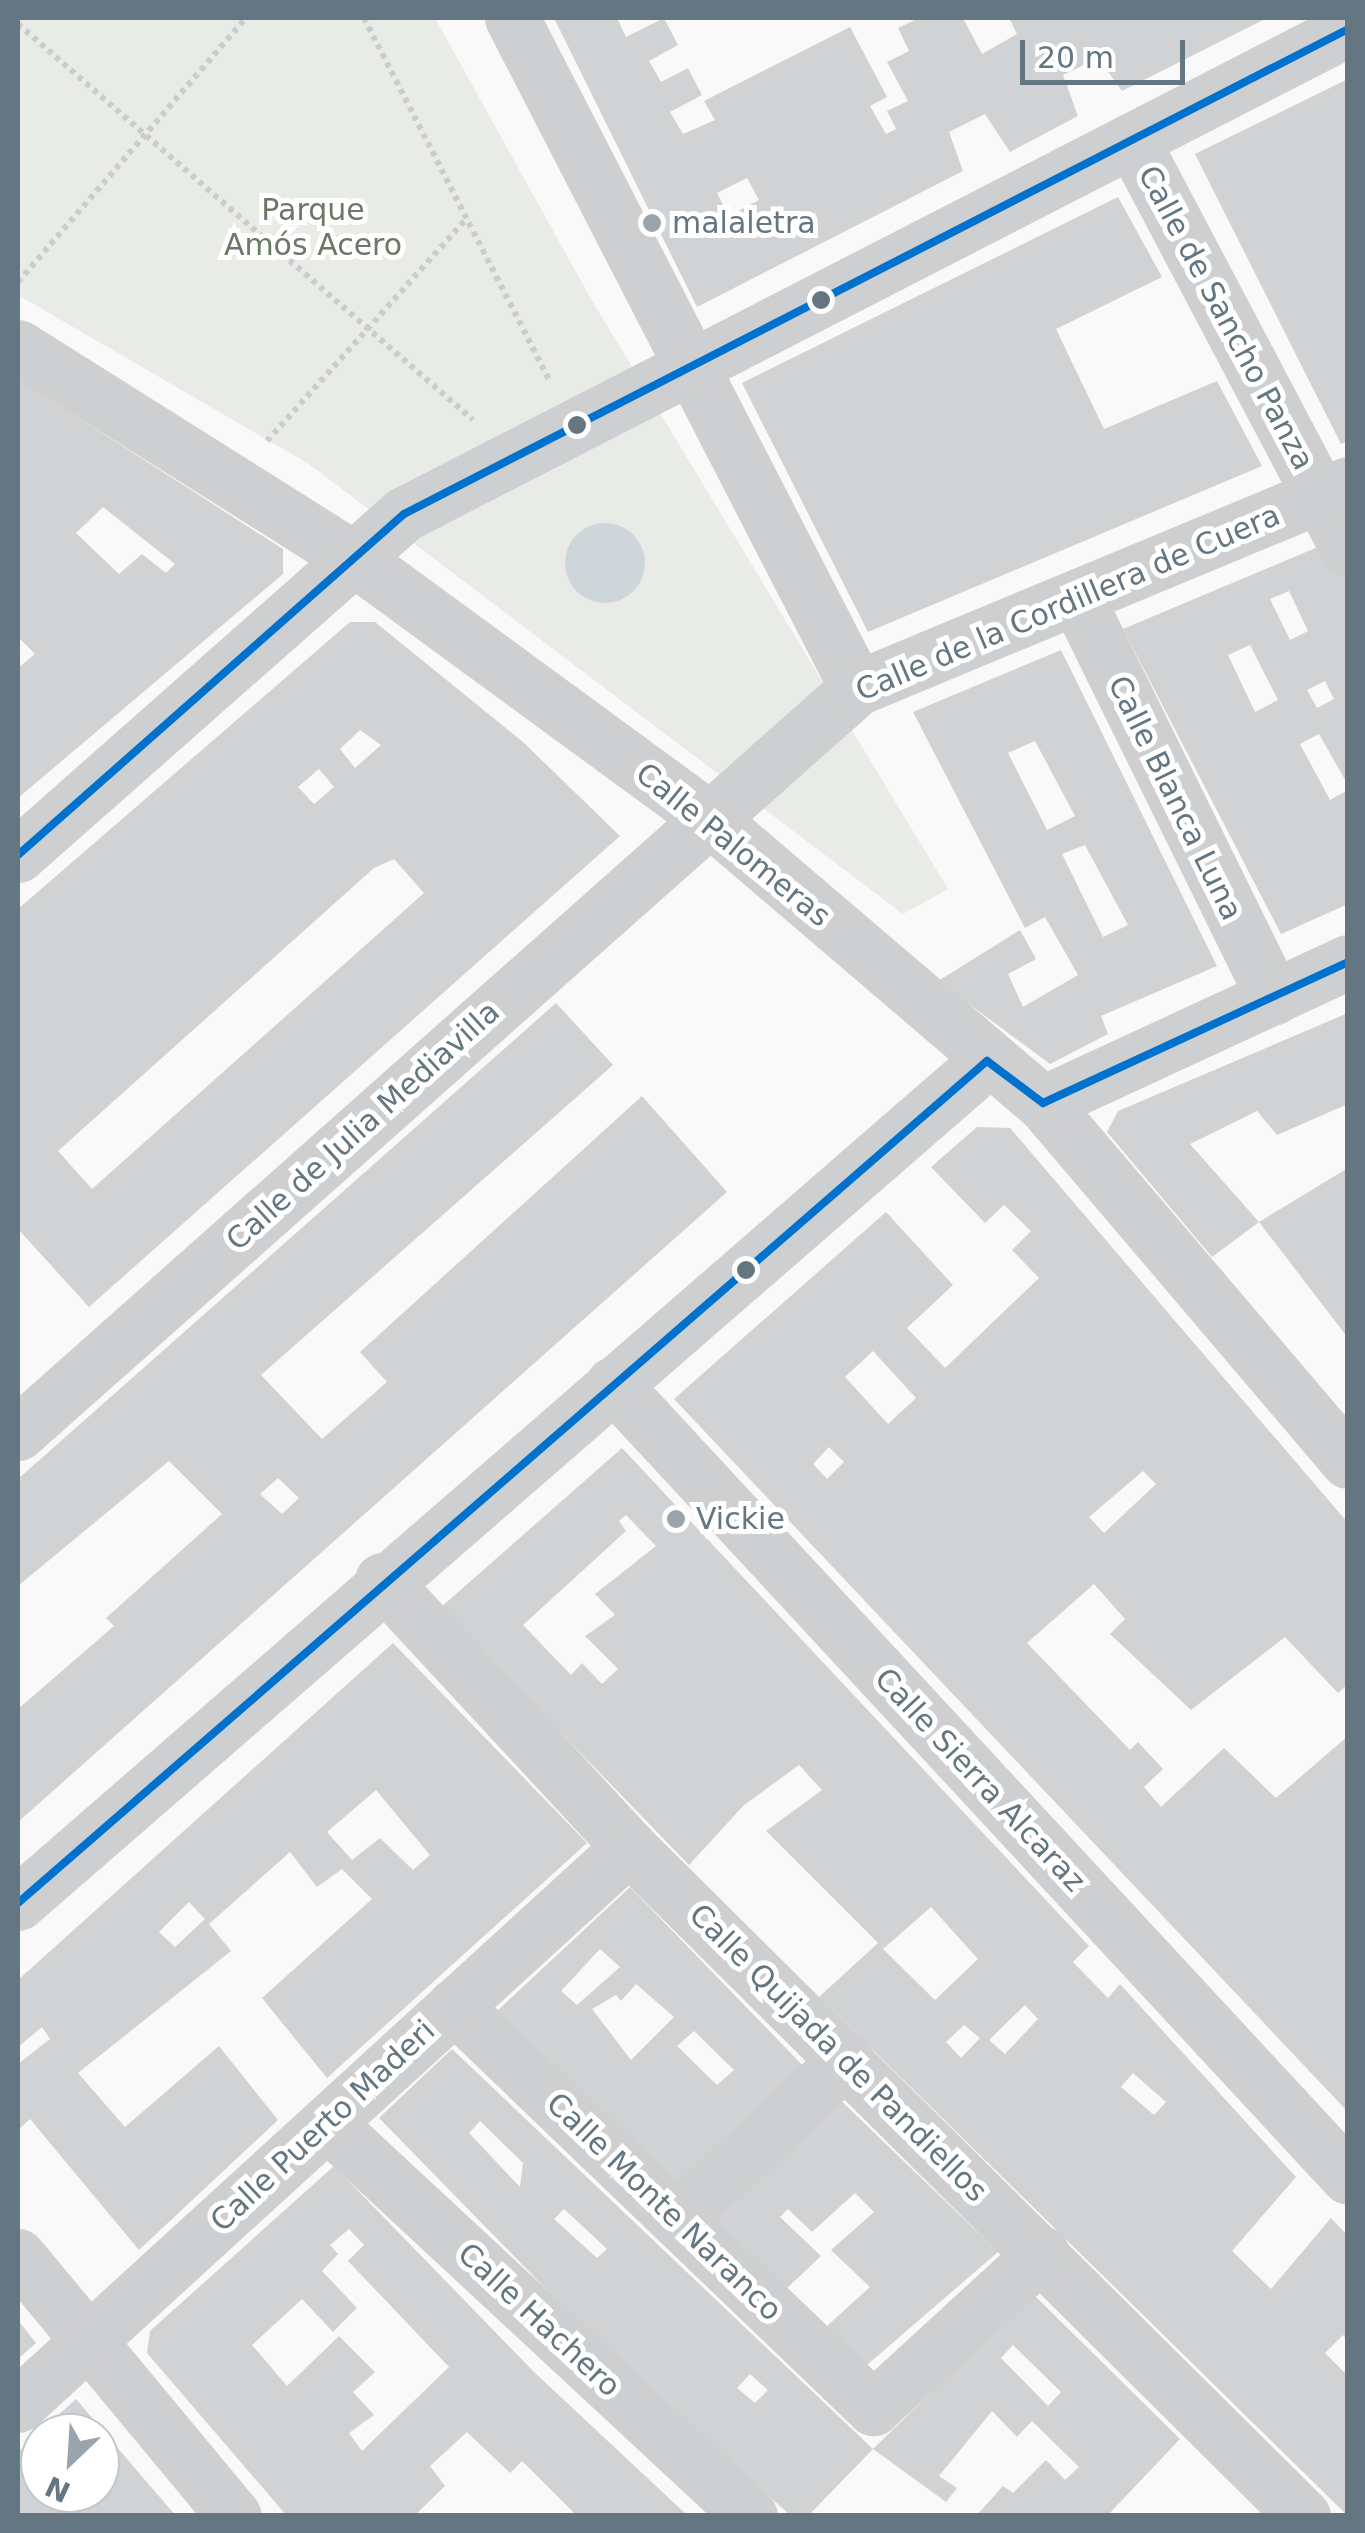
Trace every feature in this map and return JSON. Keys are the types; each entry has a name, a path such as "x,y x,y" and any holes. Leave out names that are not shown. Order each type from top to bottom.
{"street":[{"path":"512,18 857,688"},
{"path":"18,854 359,562 404,514 1348,29"},
{"name":"Calle de Sancho Panza","path":"1132,140 1333,489 1348,549"},
{"name":"Calle Palomeras","path":"18,347 359,562 708,818 987,1061 1043,1103 1348,1462"},
{"name":"Calle de la Cordillera de Cuera","path":"708,818 857,688 1333,489"},
{"name":"Calle Blanca Luna","path":"1077,598 1274,997"},
{"name":"Calle de Julia Mediavilla","path":"18,1433 708,818"},
{"path":"1043,1103 1348,962"},
{"path":"18,1903 382,1580 987,1061"},
{"name":"Calle Sierra Alcaraz","path":"614,1384 1348,2177"},
{"name":"Calle Quijada de Pandiellos","path":"382,1580 629,1847 1303,2516"},
{"name":"Calle Puerto Maderi","path":"18,2405 629,1847"},
{"name":"Calle Monte Naranco","path":"454,2006 873,2408 1042,2253"},
{"path":"677,2219 846,2060"},
{"name":"Calle Hachero","path":"328,2124 750,2516"},
{"path":"18,2256 234,2516"}],"path":[{"path":"18,282 246,18"},
{"path":"364,18 555,392"},
{"path":"18,24 483,428 466,437"},
{"path":"253,456 466,218"}],"green space":[{"name":"Parque Amós Acero","path":"18,18 435,18 591,299 948,889 903,914 309,464 18,295"}],"shaded area":[{"path":"605,523 620,526 633,535 642,548 642,578 633,591 620,600 605,603 590,600 577,591 568,578 565,563 568,548 577,535 590,526"}],"building":[{"path":"554,18 617,18 626,37 664,18 678,45 649,61 661,82 688,68 702,95 670,112 683,134 715,120 704,101 850,27 887,97 870,106 886,134 896,129 887,111 908,101 887,62 909,51 898,28 919,18 963,18 982,54 1017,34 1009,18 1267,18 1122,91 1098,58 1063,75 1078,116 1010,152 985,114 949,132 963,171 697,307","holes":["747,178 759,200 729,216 717,193"]},
{"path":"1348,79 1348,441 1341,444 1195,154"},
{"path":"1118,197 1162,277 1056,329 1104,429 1217,381 1262,466 868,632 742,383"},
{"path":"18,379 283,549 283,574 18,798 18,668 35,654 18,637","holes":["103,507 175,564 166,573 142,554 119,574 76,533"]},
{"path":"1325,544 1348,584 1348,785 1319,734 1300,744 1330,800 1348,790 1348,904 1281,934 1123,629","holes":["1289,591 1308,631 1290,640 1270,599","1250,645 1278,700 1255,712 1228,655","1325,681 1334,699 1317,708 1307,690"]},
{"path":"350,622 375,622 523,742 620,836 89,1307 18,1229 18,909","holes":["360,730 381,745 355,768 340,749","319,769 334,787 314,804 298,787","394,859 424,893 92,1189 58,1151 374,868"]},
{"path":"1061,650 1217,966 1101,1016 1108,1034 1050,1064 938,981 1020,930 1036,959 1008,974 1023,1007 1078,975 1045,917 1025,928 913,712","holes":["1035,741 1075,816 1047,830 1008,753","1085,845 1128,925 1103,937 1062,854"]},
{"path":"556,1003 613,1065 261,1375 322,1439 387,1382 360,1352 642,1096 727,1192 18,1822 18,1709 114,1626 106,1618 222,1514 169,1461 18,1586 18,1479","holes":["278,1478 299,1498 282,1514 260,1494"]},
{"path":"1348,1013 1348,1104 1277,1135 1257,1111 1190,1144 1259,1222 1212,1257 1107,1132 1118,1111"},
{"path":"977,1127 1010,1128 1348,1523 1348,1684 1338,1693 1285,1637 1191,1710 1110,1634 1125,1619 1094,1584 1027,1643 1130,1750 1138,1742 1163,1769 1144,1787 1161,1807 1224,1748 1276,1798 1348,1736 1348,2112 674,1399 886,1212 953,1285 907,1328 945,1368 1039,1278 1012,1250 1031,1231 1004,1205 985,1223 931,1167","holes":["873,1351 916,1398 888,1424 845,1377","829,1447 844,1462 827,1479 813,1464","1143,1471 1156,1484 1104,1533 1089,1517"]},
{"path":"1348,1168 1348,1338 1259,1222"},
{"path":"622,1448 1089,1946 1073,1962 1108,1998 1120,1984 1296,2177 1232,2251 1271,2289 1331,2218 1348,2236 1348,2341 1343,2335 1325,2353 1348,2376 1348,2516 819,1997 878,1943 766,1831 822,1790 799,1765 744,1805 689,1865 440,1608","holes":["626,1515 656,1546 595,1594 615,1615 585,1636 618,1669 602,1684 582,1663 571,1675 523,1625 626,1531 619,1521","931,1907 978,1959 935,2000 883,1949","1025,2005 1038,2019 1005,2054 989,2040","964,2025 980,2038 961,2058 946,2042","1133,2073 1166,2102 1154,2115 1121,2087"]},
{"path":"393,1643 587,1843 327,2078 262,1998 372,1899 342,1869 317,1887 290,1852 209,1924 231,1951 78,2073 125,2127 219,2046 278,2120 139,2250 30,2119 18,2130 18,2064 50,2039 42,2027 18,2047 18,1980","holes":["376,1790 430,1855 413,1870 380,1838 352,1860 327,1832","189,1902 205,1919 175,1947 159,1932"]},
{"path":"630,1887 808,2071 680,2190 497,2011","holes":["600,1949 620,1967 577,2005 561,1991","636,1984 674,2017 631,2060 592,2009 616,1995 621,2001","694,2031 734,2070 717,2085 677,2046"]},
{"path":"452,2049 873,2449 808,2516 791,2516 590,2334 379,2118","holes":["480,2121 523,2163 520,2187 469,2133","564,2209 607,2249 597,2258 554,2219","750,2374 768,2390 755,2403 737,2388"]},
{"path":"833,2093 998,2252 867,2365 827,2326 870,2287 831,2250 874,2212 855,2193 812,2232 788,2209 780,2217 821,2256 785,2290 707,2213"},
{"path":"334,2166 533,2371 688,2516 577,2516 522,2461 510,2473 467,2432 430,2466 445,2486 414,2516 287,2516 147,2353 150,2331","holes":["349,2229 364,2245 348,2261 449,2367 362,2451 349,2433 374,2415 353,2392 375,2372 339,2336 287,2386 252,2345 302,2299 333,2332 357,2308 322,2271 338,2254 330,2245"]},
{"path":"1033,2294 1180,2439 1107,2516 976,2516 1003,2486 1013,2493 1046,2460 1065,2480 1079,2467 1032,2421 1017,2437 992,2411 939,2476 957,2488 946,2502 873,2449","holes":["1013,2345 1061,2392 1048,2406 1001,2358"]},
{"path":"18,2320 36,2343 18,2359"},
{"path":"76,2399 88,2413 61,2413"},
{"path":"20,2450 20,2513 120,2513 120,2450 176,2516 18,2516"}],"transit line":[{"path":"18,855 404,514 1348,29"},
{"path":"18,1903 987,1061 1043,1103 1348,962"}],"place":[{"name":"malaletra","path":"652,223"},
{"name":"Vickie","path":"676,1519"}]}
